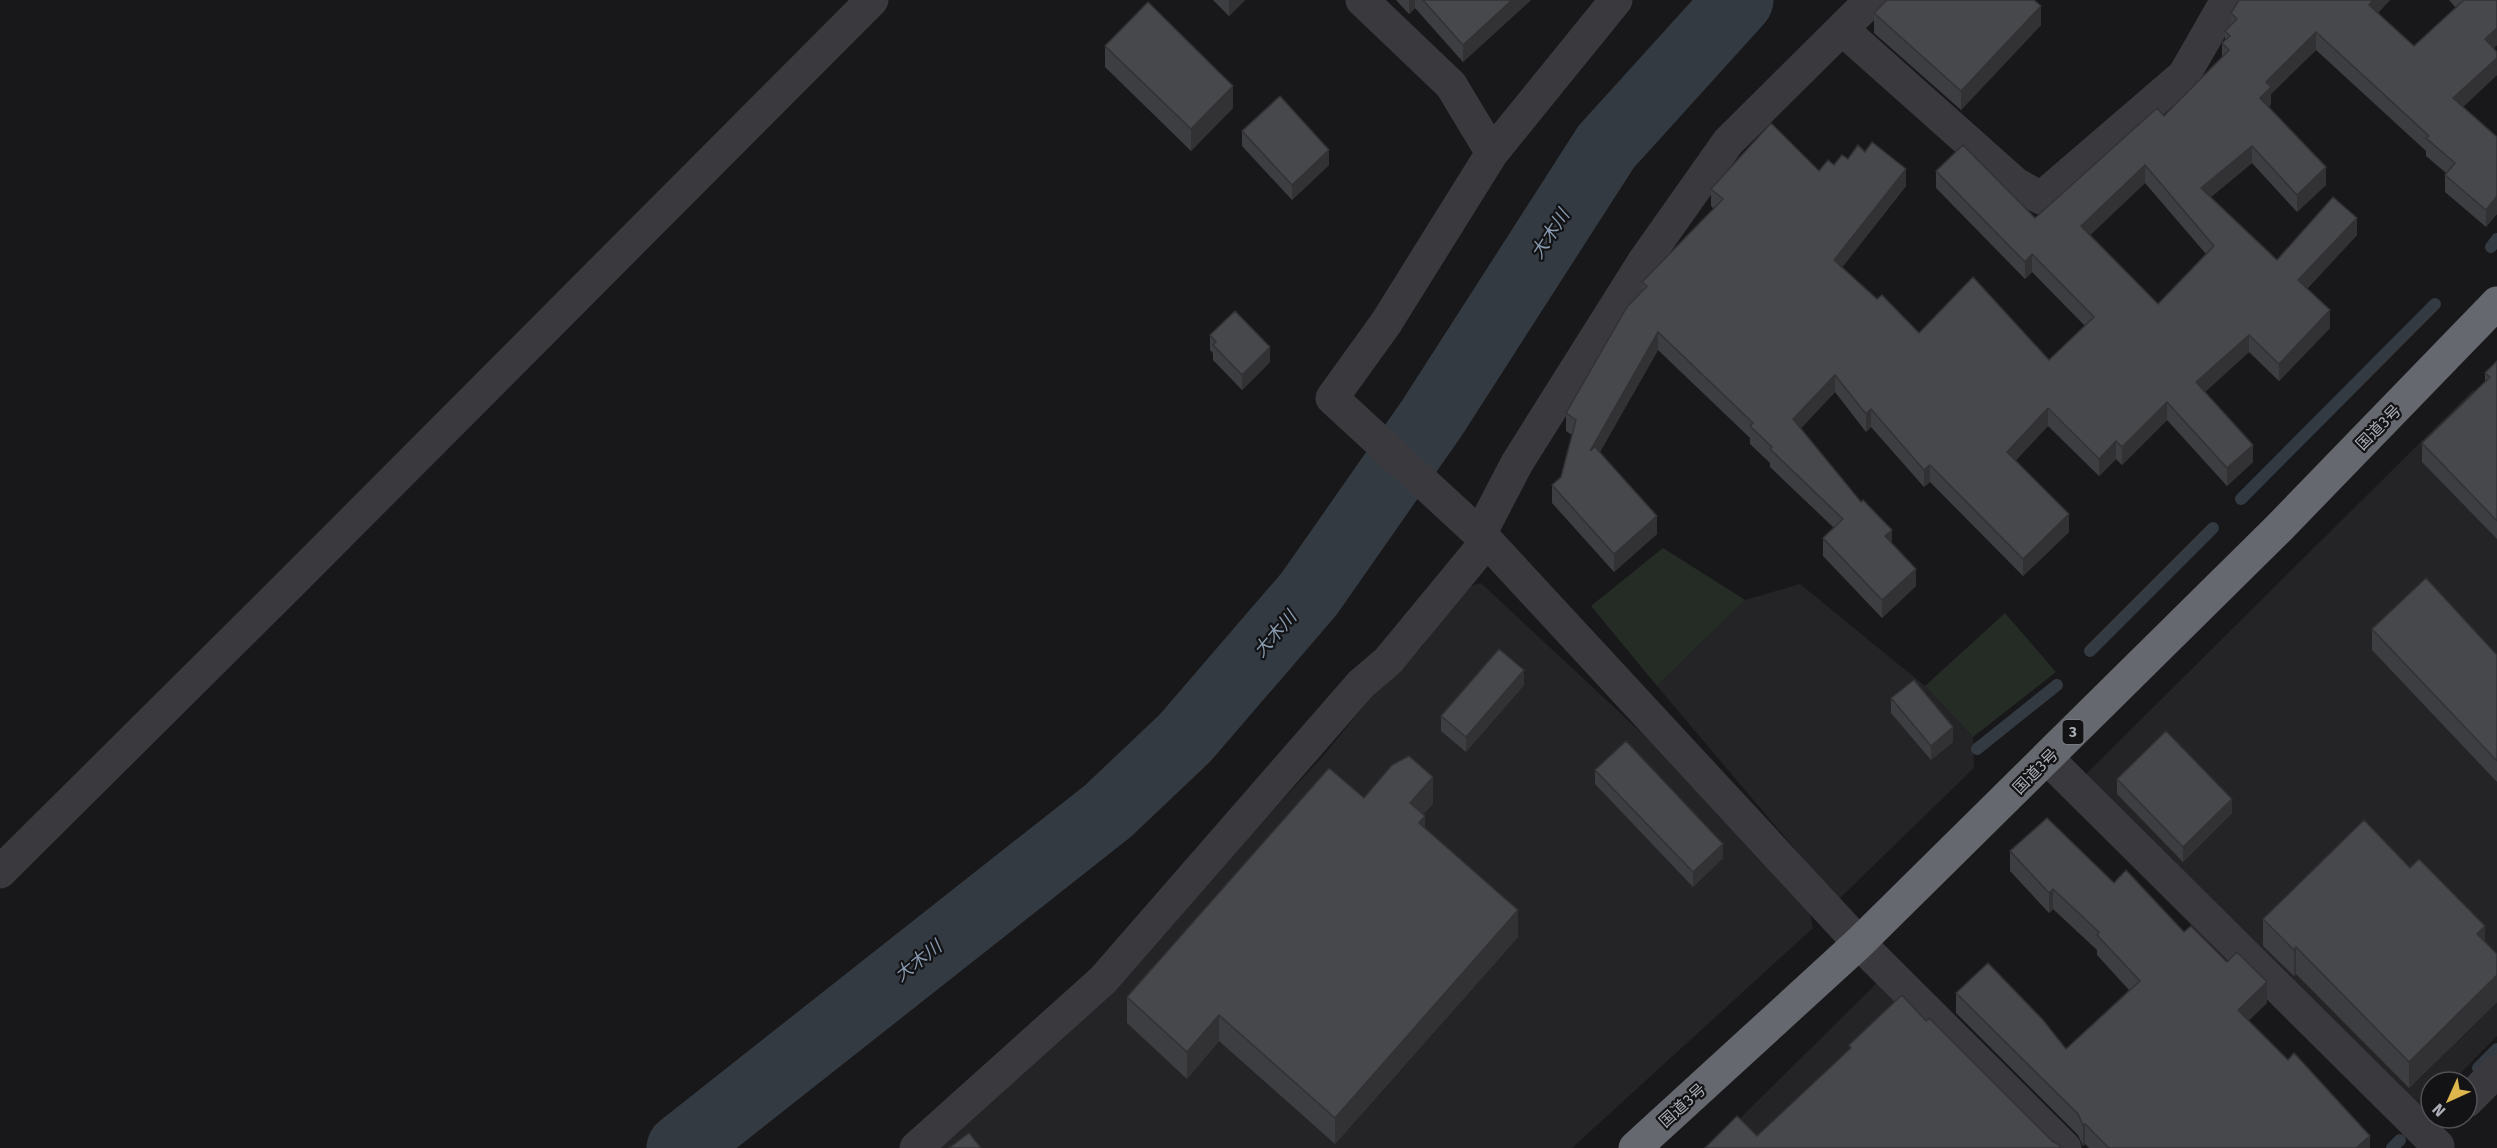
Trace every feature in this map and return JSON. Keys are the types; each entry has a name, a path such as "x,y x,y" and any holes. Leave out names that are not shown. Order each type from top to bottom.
{"highway":[{"name":"国道3号","path":"1635,1148 1859,943 2279,528 2497,303"}],"street":[{"path":"0,872 872,0"},
{"path":"1362,0 1451,85 1492,153"},
{"path":"1616,0 1492,153 1386,323 1332,399 1484,537 1859,943 2065,1148"},
{"path":"916,1148 1103,980 1361,684 1388,661 1484,537 1517,463 1644,261 1722,152 1871,0"},
{"path":"1842,29 2016,184 2041,198 2184,75 2227,0"},
{"path":"2047,758 2438,1135"},
{"path":"2479,1089 2497,1071"}],"shaded area":[{"path":"2473,390 2497,414 2497,1036 2464,1070 2419,1070 2419,1105 2083,777"},
{"path":"1663,548 1745,600 1657,686 1591,606"},
{"path":"1481,583 1648,739 1808,904 1813,928 1572,1148 937,1148 1114,983 1323,756 1371,697 1422,647 1451,601 1464,588"},
{"path":"1800,584 1925,686 1973,737 1974,768 1838,900 1657,686 1745,600"},
{"path":"2005,613 2056,672 1973,737 1925,686"},
{"path":"1879,981 2038,1148 1710,1148"}],"building":[{"path":"1423,0 1512,0 1463,45"},
{"path":"1887,0 2034,0 2041,6 1961,91 1874,13"},
{"path":"2239,0 2373,0 2369,5 2414,46 2464,0 2497,0 2497,28 2485,39 2497,52 2497,58 2453,98 2497,137 2497,196 2486,210 2445,175 2455,163 2426,138 2429,136 2316,32 2266,82 2271,87 2260,98 2326,167 2297,195 2252,146 2201,188 2277,260 2333,197 2357,218 2298,280 2330,310 2279,364 2249,335 2196,382 2253,445 2227,468 2167,402 2122,447 2116,441 2099,459 2048,408 2007,452 2069,514 2023,559 1930,465 1924,470 1871,409 1866,414 1835,375 1793,419 1861,502 1863,500 1892,530 1885,536 1916,569 1882,600 1823,538 1843,519 1770,449 1772,447 1750,426 1753,423 1658,332 1590,451 1595,447 1657,516 1614,554 1552,485 1561,477 1576,420 1566,413 1627,307 1647,286 1642,282 1723,199 1711,189 1771,123 1819,171 1828,160 1834,165 1842,155 1848,159 1858,145 1865,152 1872,142 1906,169 1834,260 1877,299 1882,295 1919,333 1973,277 2049,360 2094,317 2032,254 2025,262 1936,171 1963,145 2035,218 2157,108 2164,116 2229,50 2222,43 2230,36 2225,31 2237,19 2231,13","holes":["2145,165 2214,246 2158,304 2081,226"]},
{"path":"1148,2 1233,86 1191,129 1105,46"},
{"path":"1280,96 1329,150 1292,185 1242,131"},
{"path":"1235,311 1270,347 1242,375 1213,345 1216,342 1210,335"},
{"path":"2497,361 2497,521 2422,443 2490,377 2485,373"},
{"path":"2426,578 2497,655 2497,761 2372,629"},
{"path":"1499,649 1524,670 1466,737 1441,716"},
{"path":"1914,680 1953,727 1931,746 1891,698"},
{"path":"2166,731 2232,799 2183,847 2117,779"},
{"path":"1626,741 1723,844 1693,872 1595,770"},
{"path":"1409,756 1433,777 1410,803 1425,816 1419,823 1518,910 1335,1118 1219,1015 1187,1052 1127,997 1329,768 1364,798 1392,765"},
{"path":"2047,818 2114,883 2126,870 2184,932 2191,926 2227,962 2237,952 2267,982 2238,1010 2288,1060 2294,1053 2370,1136 2356,1148 2109,1148 2085,1124 2083,1125 2078,1114 1956,993 1988,963 2043,1020 2066,1049 2140,981 2097,935 2099,932 2053,889 2049,893 2010,851"},
{"path":"2364,820 2410,868 2419,859 2485,926 2477,934 2497,954 2497,975 2409,1062 2296,947 2294,950 2263,919"},
{"path":"1902,995 1926,1021 1929,1018 2052,1141 2061,1146 2059,1148 1705,1148 1737,1116 1757,1136 1851,1048 1849,1045"},
{"path":"969,1133 981,1148 949,1148"}],"waterway":[{"name":"大木川","path":"681,1148 1108,811 1185,738 1309,594 1432,418 1606,147 1739,0"},
{"path":"2491,247 2497,239"},
{"path":"2241,499 2435,304"},
{"path":"2090,651 2213,528"},
{"path":"1977,749 2057,685"},
{"path":"2478,1068 2497,1049"},
{"path":"2392,1148 2400,1140"}]}
